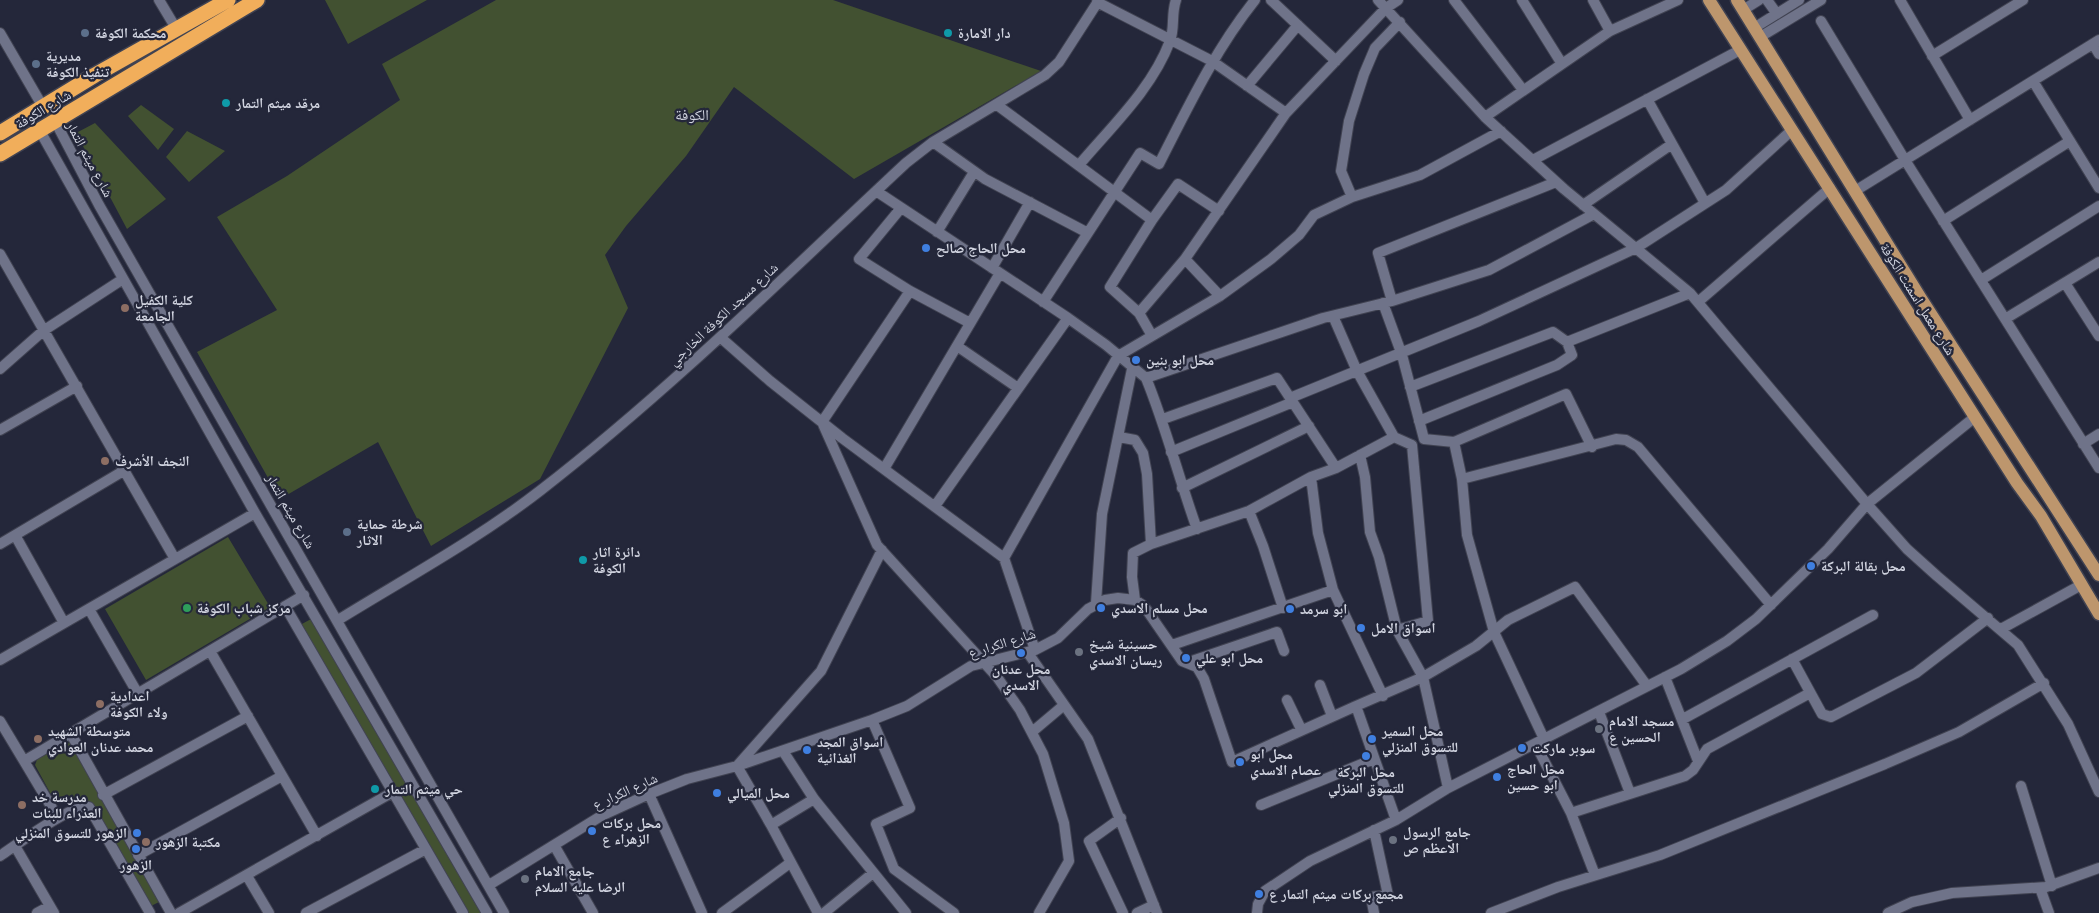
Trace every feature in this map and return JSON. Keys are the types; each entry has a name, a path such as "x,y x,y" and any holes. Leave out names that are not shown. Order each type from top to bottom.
{"highway":[{"name":"شارع الكوفة","path":"0,133 228,0"},
{"name":"شارع الكوفة","path":"0,154 102,92 139,73 258,0"},
{"path":"130,56 129,67 139,73"},
{"path":"95,76 105,81 102,92"}],"main road":[{"name":"شارع معمل اسمنت الكوفة","path":"1709,0 1975,417 2041,516 2080,585 2097,607"},
{"name":"شارع معمل اسمنت الكوفة","path":"1740,5 1925,305 2099,575"},
{"path":"1748,63 1762,60 1768,49"},
{"path":"1769,95 1779,84 1789,83"}],"street":[{"path":"159,0 177,30"},
{"path":"1079,165 1148,83 1171,40 1172,10 1176,0"},
{"path":"1043,302 1140,153 1159,164 1212,61 1233,27 1255,0"},
{"path":"1271,0 1336,61"},
{"path":"1378,0 1486,117 1556,182 1690,293 1867,504 1922,563 2018,645 2044,683 2079,746 2099,792"},
{"path":"1140,313 1186,259 1286,114 1386,8 1398,0"},
{"path":"1454,0 1523,90"},
{"path":"1522,0 1562,64"},
{"path":"1593,0 1610,31"},
{"path":"1486,117 1610,31 1678,0"},
{"path":"1740,5 1759,0"},
{"path":"1767,0 1776,14"},
{"path":"1757,32 1776,14 1798,0"},
{"path":"1757,32 1821,0"},
{"path":"1900,0 1970,120"},
{"path":"1932,56 2023,0"},
{"path":"1098,1 1212,61 1286,114"},
{"name":"شارع مسجد الكوفة الخارجي","path":"338,620 502,519 621,426 720,337 906,163 933,142 1045,75 1059,62 1098,1"},
{"path":"1821,21 1905,160 2099,468"},
{"path":"1352,198 1341,171 1349,121 1364,74 1375,48 1400,22"},
{"path":"1247,86 1298,25"},
{"path":"0,33 43,107"},
{"path":"1855,191 2096,42 2099,54"},
{"path":"1533,160 1740,50"},
{"path":"2033,81 2099,188"},
{"path":"1647,99 1705,203"},
{"path":"997,105 1152,220"},
{"name":"شارع ميثم التمار","path":"54,122 99,205 504,913"},
{"path":"1171,452 1357,371 1479,321 1636,248 1726,190 1792,130"},
{"name":"شارع ميثم التمار","path":"40,131 255,513 487,913"},
{"path":"1004,558 1118,356 1151,334 1220,296 1271,259 1299,235 1314,215 1352,198 1420,175 1501,131"},
{"path":"1943,221 2070,141"},
{"path":"933,142 974,172 1088,233"},
{"path":"1583,205 1672,144"},
{"path":"937,232 974,172"},
{"path":"1424,439 1388,302 1378,253 1556,182"},
{"path":"1151,334 1140,313 1110,287 1152,220 1178,184 1219,210"},
{"path":"1698,302 1830,188"},
{"path":"876,191 1068,318 1146,378 1163,419 1182,488 1197,529"},
{"path":"884,469 970,323 1030,202"},
{"path":"1981,280 2099,206"},
{"path":"901,208 859,259 910,291 970,323"},
{"path":"1146,378 1333,316 1388,302 1489,270 1594,214"},
{"path":"0,254 176,559"},
{"path":"1186,259 1220,296"},
{"path":"2005,319 2099,262"},
{"path":"0,369 43,331 123,278"},
{"path":"2065,283 2099,336"},
{"path":"822,422 910,291"},
{"path":"1567,342 1690,293"},
{"path":"1333,316 1357,371 1394,437 1412,445"},
{"path":"935,506 1068,318"},
{"path":"1410,387 1553,332 1567,342 1572,354 1557,365 1419,422"},
{"path":"720,337 822,422 1004,558 1032,651 1064,705 1088,739 1156,909 1137,913"},
{"path":"957,346 1018,388"},
{"path":"1132,369 1102,514 1096,603 1112,598 1135,600 1144,606 1182,661 1189,662 1197,667 1204,679 1232,762 1302,729 1424,677 1476,646 1508,620 1575,587 1646,686"},
{"path":"179,378 194,370"},
{"path":"1163,419 1277,378 1336,468"},
{"path":"0,430 77,386"},
{"path":"1412,445 1424,439 1454,442 1566,394 1592,447"},
{"path":"1258,913 1260,897 1310,861 1396,820 1448,788 1540,743 1665,677 1728,641 1772,605 1828,550 1867,504 1975,417"},
{"path":"822,422 877,545 997,677 1020,710 1043,754 1064,823 1069,861 1039,913"},
{"path":"1182,488 1309,426"},
{"path":"2083,444 2099,434"},
{"path":"1118,437 1135,440 1143,453 1151,544"},
{"path":"1135,600 1132,577 1133,553 1151,544 1249,511 1310,477 1336,468 1394,437"},
{"path":"1462,479 1592,447 1616,439 1626,440 1638,447 1772,605"},
{"path":"1454,442 1462,479 1467,535 1494,632 1571,813 1595,875"},
{"path":"1397,630 1428,621 1412,445"},
{"path":"1360,455 1365,477 1370,532 1379,557 1397,630 1424,677 1448,788"},
{"path":"0,544 125,470"},
{"path":"1310,477 1318,533 1333,590 1383,696"},
{"path":"1249,511 1263,546 1283,608"},
{"path":"0,660 255,513"},
{"path":"15,535 64,624"},
{"path":"818,913 737,766 821,671 882,550"},
{"path":"2001,629 2080,585"},
{"path":"1172,645 1222,626 1283,608 1333,590"},
{"path":"24,761 304,595"},
{"name":"شارع الكرار ع","path":"489,885 601,816 649,794 872,720 907,706 946,680 982,662 1032,651 1058,638 1096,603"},
{"path":"285,606 463,913"},
{"path":"89,609 138,694"},
{"path":"1683,719 1874,615"},
{"path":"1792,660 1822,714 1828,717 1835,716 1916,673 1988,618"},
{"path":"1189,662 1277,632 1284,651"},
{"path":"210,651 316,836"},
{"path":"1665,677 1698,760"},
{"path":"1491,913 1595,875 1660,856 1946,738 2044,683"},
{"path":"1320,685 1332,716"},
{"path":"1571,813 1685,776 1693,770 1703,752 1711,746 1810,693"},
{"path":"1287,700 1302,729"},
{"path":"1032,732 1064,705"},
{"path":"1356,706 1396,820"},
{"path":"1599,712 1630,793"},
{"path":"103,795 248,716"},
{"path":"872,720 910,808 876,824 894,869 954,913"},
{"path":"0,721 58,818"},
{"path":"0,856 58,818 80,806 89,807 150,913 168,908 103,795 71,734"},
{"path":"783,751 814,799 906,913"},
{"path":"1261,805 1374,758"},
{"path":"138,856 282,776"},
{"path":"2021,786 2052,886"},
{"path":"179,913 393,792"},
{"path":"649,794 702,913"},
{"path":"771,825 814,799"},
{"path":"1121,818 1089,841 1123,913"},
{"path":"1374,830 1388,895 1371,897 1374,913"},
{"path":"554,845 593,913"},
{"path":"15,846 52,909 37,913"},
{"path":"306,913 426,848"},
{"path":"722,913 790,863"},
{"path":"1888,913 1919,900 1952,892 2052,886 2099,868"},
{"path":"824,913 873,873"},
{"path":"247,876 269,913"},
{"path":"2040,888 2049,913"}],"green space":[{"path":"325,0 427,0 348,44"},
{"path":"496,0 833,0 1041,71 854,179 734,87 686,156 626,226 605,255 628,308 540,479 431,546 378,442 280,499 197,352 277,310 217,217 287,176 400,100 382,64"},
{"path":"141,105 174,129 158,150 128,116"},
{"path":"95,123 166,199 127,229 76,133"},
{"path":"187,131 225,151 189,182 166,157"},
{"name":"مركز شباب الكوفة","path":"228,537 270,607 146,680 105,609"},
{"path":"313,618 484,913 466,913 300,625"},
{"path":"63,742 72,743 161,901 149,907 91,804 83,800 62,804 54,800 35,765 38,757"}],"place":[{"name":"محكمة الكوفة","path":"85,33"},
{"name":"دار الامارة","path":"948,33"},
{"name":"مديرية تنفيذ الكوفة","path":"36,64"},
{"name":"مرقد ميثم التمار","path":"226,103"},
{"name":"محل الحاج صالح","path":"926,248"},
{"name":"كلية الكفيل الجامعة","path":"125,308"},
{"name":"محل ابو بنين","path":"1136,360"},
{"name":"النجف الأشرف","path":"105,461"},
{"name":"شرطة حماية الاثار","path":"347,532"},
{"name":"دائرة اثار الكوفة","path":"583,560"},
{"name":"محل بقالة البركة","path":"1811,566"},
{"name":"مركز شباب الكوفة","path":"187,608"},
{"name":"محل مسلم الاسدي","path":"1101,608"},
{"name":"ابو سرمد","path":"1290,609"},
{"name":"اسواق الامل","path":"1361,628"},
{"name":"حسينية شيخ ريسان الاسدي","path":"1079,652"},
{"name":"محل عدنان الاسدي","path":"1021,653"},
{"name":"محل ابو علي","path":"1186,658"},
{"name":"اعدادية ولاء الكوفة","path":"100,704"},
{"name":"مسجد الامام الحسين ع","path":"1599,729"},
{"name":"متوسطة الشهيد محمد عدنان العوادي","path":"38,739"},
{"name":"محل السمير للتسوق المنزلي","path":"1372,739"},
{"name":"سوبر ماركت","path":"1522,748"},
{"name":"اسواق المجد الغذائية","path":"807,750"},
{"name":"محل البركة للتسوق المنزلي","path":"1366,756"},
{"name":"محل ابو عصام الاسدي","path":"1240,762"},
{"name":"محل الحاج ابو حسين","path":"1497,777"},
{"name":"حي ميثم التمار","path":"375,789"},
{"name":"محل الميالي","path":"717,793"},
{"name":"مدرسة خد العذراء للبنات","path":"22,805"},
{"name":"محل بركات الزهراء ع","path":"592,831"},
{"name":"الزهور للتسوق المنزلي","path":"137,833"},
{"name":"جامع الرسول الاعظم ص","path":"1393,840"},
{"name":"مكتبة الزهور","path":"146,842"},
{"name":"الزهور","path":"136,849"},
{"name":"جامع الامام الرضا عليه السلام","path":"525,879"},
{"name":"مجمع بركات ميثم التمار ع","path":"1259,894"}],"district":[{"name":"الكوفة","path":"692,115"}]}
